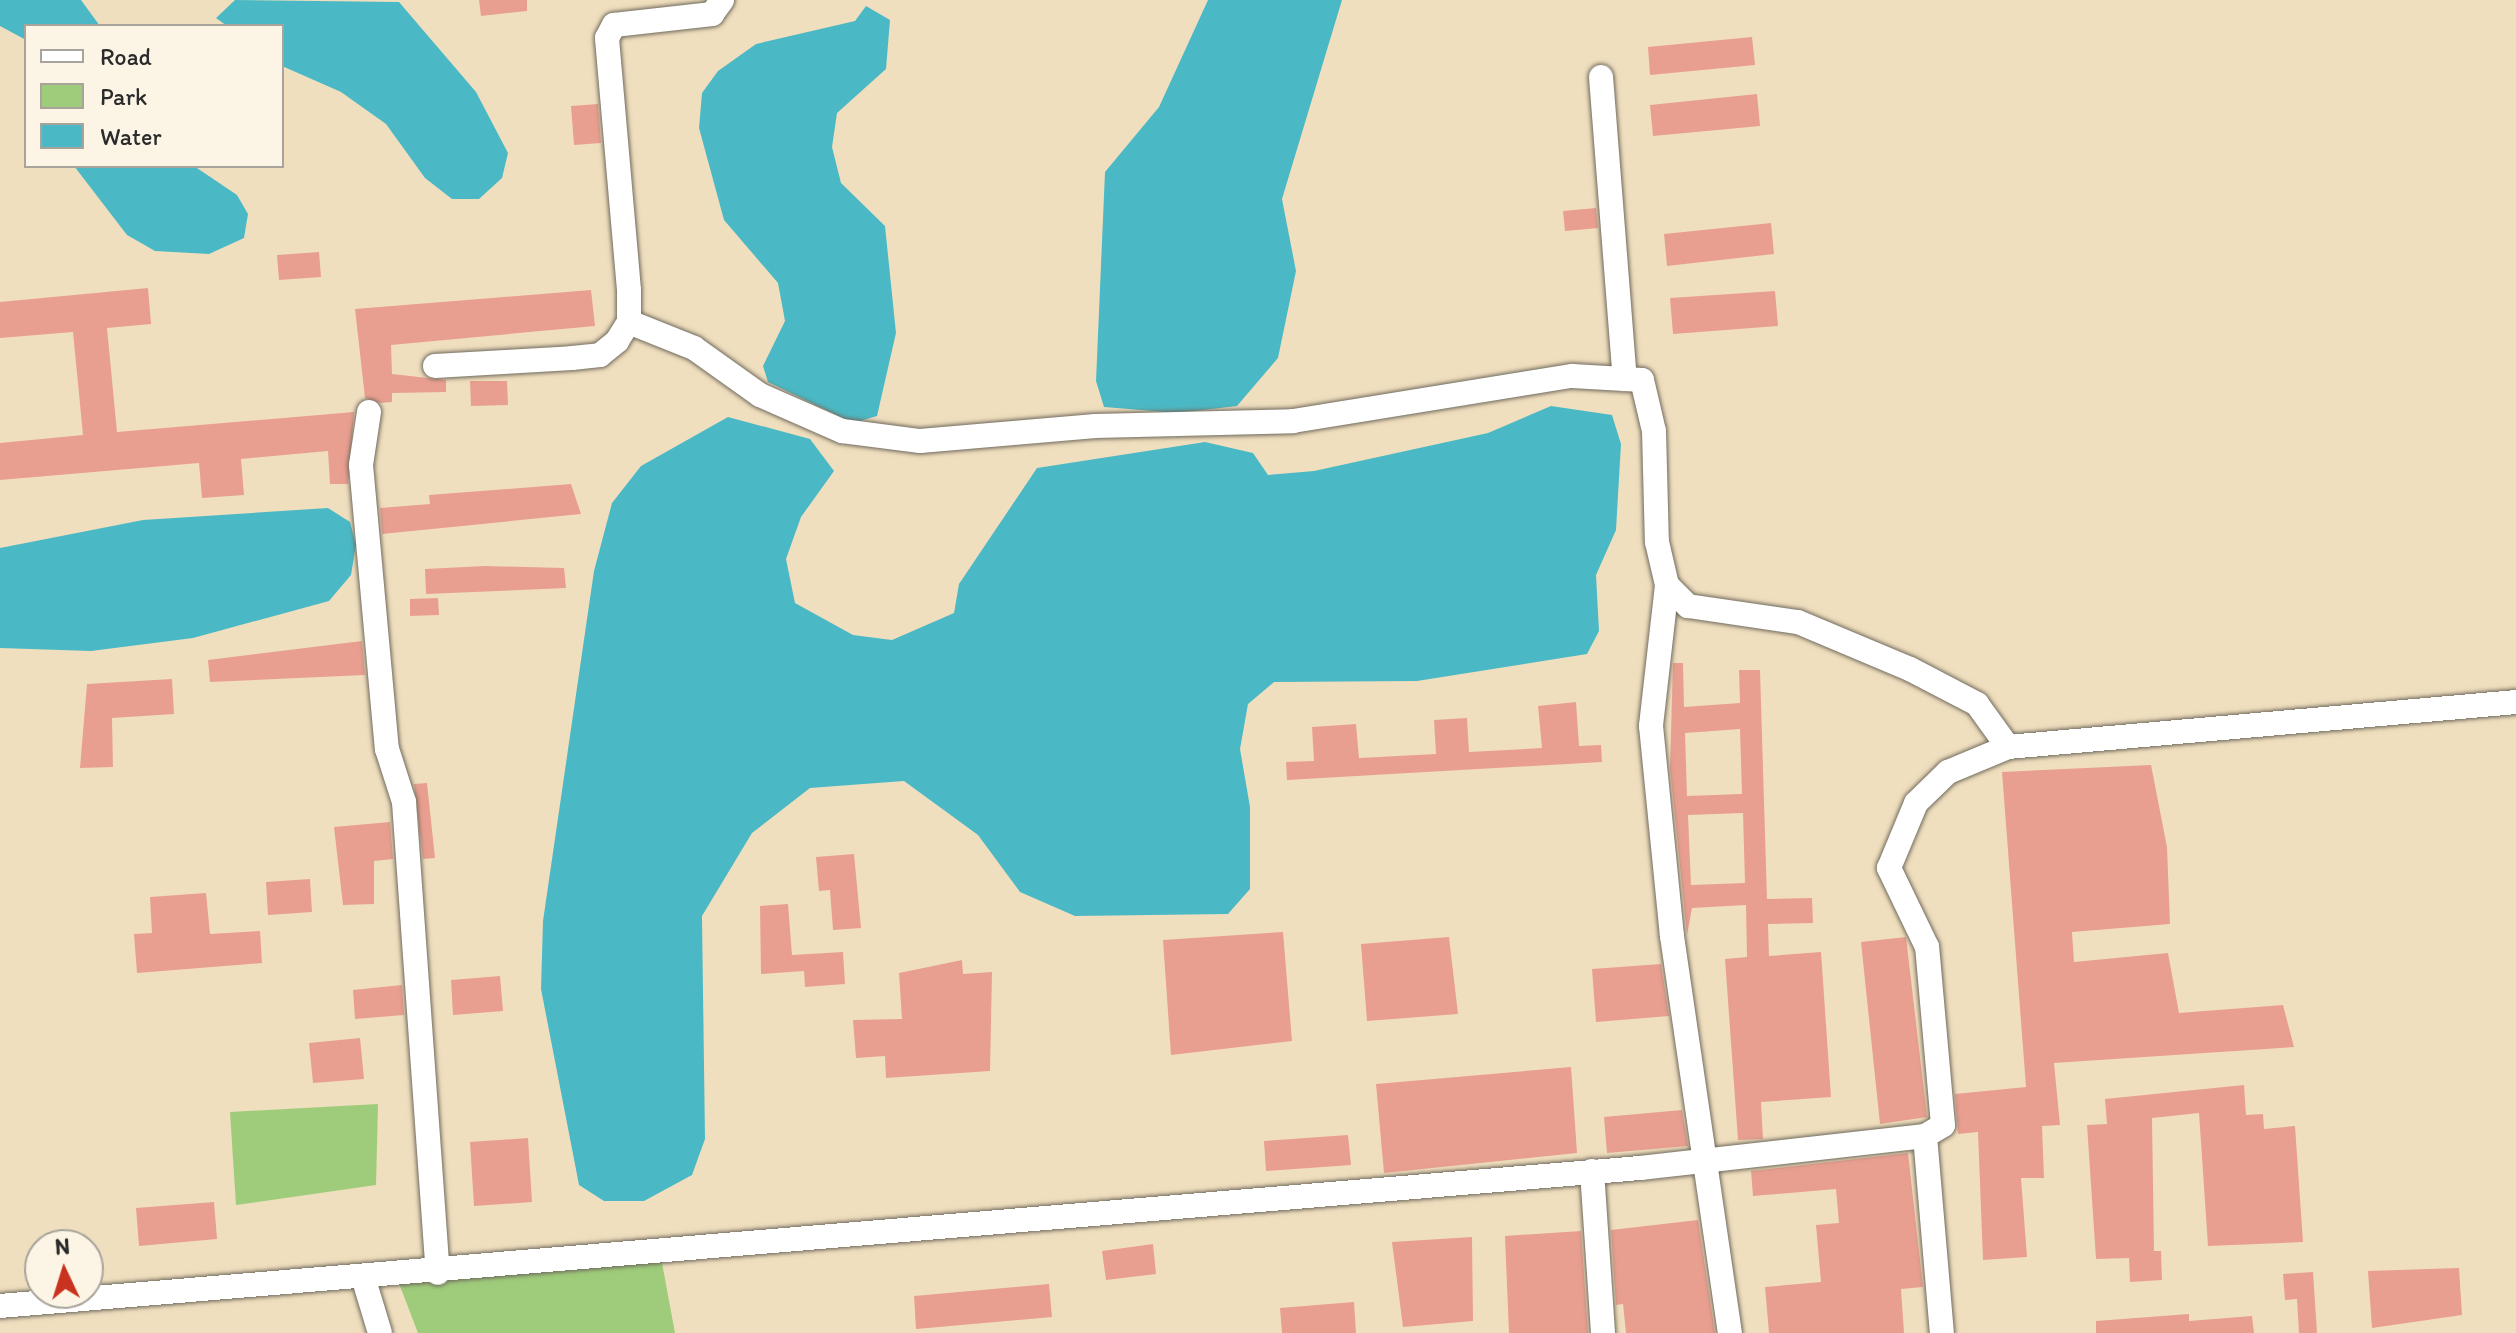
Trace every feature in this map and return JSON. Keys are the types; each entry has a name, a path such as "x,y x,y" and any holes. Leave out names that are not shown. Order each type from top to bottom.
{"street":[{"path":"435,366 600,355 629,322 607,38 614,25 712,14 722,0"},
{"path":"1601,77 1625,379"},
{"path":"629,322 694,348 760,395 842,431 920,441 1095,426 1293,421 1572,376 1642,380 1650,394 1657,542 1667,585 1651,726 1704,1161 1730,1333"},
{"path":"369,412 361,465 387,749 404,802 438,1273"},
{"path":"1667,585 1688,606 1798,622 1959,692 1996,722 2008,747"},
{"path":"0,1306 364,1280 1704,1161 1925,1136 1943,1125 1927,947 1892,885 1894,842 1916,803 1948,772 2008,747 2516,702"},
{"path":"1925,1136 1942,1333"},
{"path":"1592,1171 1603,1333"},
{"path":"364,1280 380,1333"}],"green space":[{"path":"378,1104 376,1185 236,1205 230,1112"},
{"path":"660,1252 675,1333 418,1333 397,1278"}],"water":[{"path":"0,0 81,0 99,24 24,24 24,39 0,26"},
{"path":"235,0 399,2 476,92 508,153 502,178 479,199 452,199 425,178 386,124 341,92 284,67 284,24 224,24 216,18"},
{"path":"1208,0 1342,0 1282,199 1296,271 1278,358 1237,406 1178,413 1104,407 1096,381 1105,172 1159,107"},
{"path":"866,6 890,20 886,69 837,113 832,147 841,183 885,226 896,333 877,416 853,423 768,382 763,366 785,321 778,283 724,220 699,128 702,93 718,71 756,44 855,21"},
{"path":"76,168 197,168 237,195 248,214 244,238 209,254 155,251 127,235"},
{"path":"1551,406 1612,415 1621,444 1616,530 1596,575 1599,631 1587,654 1417,681 1274,682 1248,704 1240,749 1250,807 1250,889 1228,914 1075,916 1020,892 978,835 904,781 810,788 752,833 702,916 705,1139 692,1175 644,1201 604,1201 579,1185 541,989 543,921 594,571 612,503 641,466 728,417 810,439 834,471 801,517 786,559 795,603 853,635 892,640 954,613 959,584 1037,468 1205,442 1253,453 1268,475 1314,471 1488,433"},
{"path":"328,508 350,522 356,545 351,575 329,601 193,638 91,651 0,648 0,548 143,520"}],"building":[{"path":"479,0 527,0 527,11 481,16"},
{"path":"1752,37 1755,65 1650,75 1648,47"},
{"path":"1757,94 1760,126 1653,136 1650,105"},
{"path":"598,104 601,143 574,145 571,106"},
{"path":"1596,208 1598,228 1565,231 1563,211"},
{"path":"1771,223 1774,254 1667,266 1664,234"},
{"path":"319,252 321,277 279,280 277,255"},
{"path":"148,288 151,324 107,328 117,432 354,412 348,484 330,484 328,451 241,459 244,495 202,498 199,463 0,480 0,443 83,435 73,332 0,338 0,302"},
{"path":"591,290 595,326 391,345 392,374 446,380 446,392 392,393 392,402 380,403 365,398 355,309"},
{"path":"1775,291 1778,326 1673,334 1670,298"},
{"path":"470,381 507,381 508,405 471,406"},
{"path":"571,484 581,514 382,534 380,508 430,504 429,495"},
{"path":"485,566 564,568 566,588 426,594 425,569"},
{"path":"438,598 439,615 410,616 410,599"},
{"path":"362,641 365,675 210,682 208,660"},
{"path":"1673,663 1683,663 1684,707 1740,703 1739,670 1760,670 1767,899 1812,898 1813,923 1768,924 1769,956 1821,952 1831,1097 1761,1102 1763,1139 1738,1140 1725,959 1747,957 1746,905 1692,908 1687,935 1670,768","holes":["1740,729 1742,794 1687,796 1685,733","1743,813 1745,883 1691,885 1688,815"]},
{"path":"172,679 174,714 112,718 113,767 80,768 87,684"},
{"path":"1576,702 1579,746 1601,745 1602,762 1287,780 1286,762 1314,761 1312,727 1356,724 1359,758 1436,754 1434,720 1467,718 1469,752 1542,748 1538,706"},
{"path":"2151,765 2167,847 2170,924 2072,932 2074,962 2168,953 2179,1013 2283,1005 2294,1047 2054,1063 2060,1125 2042,1126 2044,1178 2021,1178 2027,1257 1983,1260 1978,1132 1958,1134 1955,1094 2026,1087 2002,772"},
{"path":"427,783 435,858 423,859 414,784"},
{"path":"390,822 393,859 374,861 374,904 343,905 334,827"},
{"path":"854,854 861,928 833,930 830,890 819,891 816,857"},
{"path":"310,879 312,912 268,915 266,882"},
{"path":"206,893 210,934 260,931 262,963 137,973 134,934 152,933 150,897"},
{"path":"788,904 792,955 843,952 845,984 805,987 804,971 761,974 760,906"},
{"path":"1283,932 1292,1041 1171,1055 1163,940"},
{"path":"1449,937 1458,1014 1367,1021 1361,944"},
{"path":"1906,937 1927,1117 1880,1124 1861,942"},
{"path":"962,960 963,974 992,972 990,1071 886,1078 885,1056 856,1058 853,1020 902,1019 899,973"},
{"path":"1661,964 1669,1016 1596,1022 1592,969"},
{"path":"500,976 503,1011 453,1015 451,980"},
{"path":"402,985 404,1015 355,1019 353,990"},
{"path":"360,1038 364,1079 313,1083 309,1043"},
{"path":"1571,1067 1577,1153 1384,1173 1376,1084"},
{"path":"2244,1085 2246,1115 2263,1114 2264,1129 2295,1126 2303,1242 2208,1246 2199,1113 2152,1118 2154,1251 2161,1251 2162,1280 2130,1282 2129,1258 2096,1259 2087,1125 2107,1124 2105,1099"},
{"path":"1682,1110 1688,1146 1607,1153 1604,1117"},
{"path":"1348,1135 1351,1165 1266,1171 1264,1141"},
{"path":"528,1138 532,1202 474,1206 470,1142"},
{"path":"1908,1153 1923,1287 1901,1289 1904,1333 1769,1333 1765,1287 1821,1282 1816,1225 1839,1223 1836,1189 1753,1196 1751,1171"},
{"path":"214,1202 217,1239 139,1246 136,1208"},
{"path":"1698,1220 1715,1333 1626,1333 1623,1304 1616,1305 1611,1230"},
{"path":"1581,1231 1588,1333 1509,1333 1505,1236"},
{"path":"1472,1237 1473,1321 1403,1327 1392,1242"},
{"path":"1153,1244 1156,1274 1106,1280 1102,1251"},
{"path":"2459,1268 2462,1315 2372,1328 2368,1271"},
{"path":"2313,1272 2317,1333 2299,1333 2297,1299 2285,1300 2283,1274"},
{"path":"1049,1284 1052,1317 916,1329 914,1296"},
{"path":"1354,1302 1356,1333 1282,1333 1280,1308"},
{"path":"2189,1314 2189,1321 2252,1316 2254,1333 2096,1333 2096,1321"}]}
